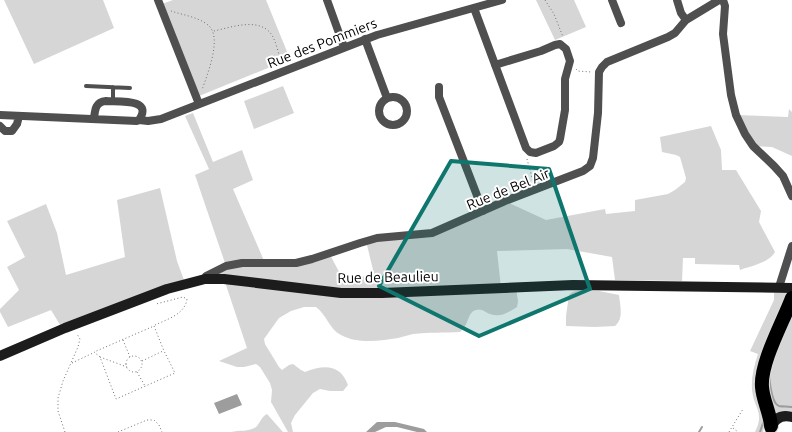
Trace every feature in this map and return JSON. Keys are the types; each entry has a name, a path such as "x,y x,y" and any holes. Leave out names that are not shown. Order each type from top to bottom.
{"highway":[{"path":"770,429 770,418 763,393 763,374 792,298"}],"street":[{"path":"158,0 199,100"},
{"path":"327,0 344,48"},
{"path":"468,0 528,150 536,153 554,146 560,139 564,110 564,79 569,65 568,53 564,47 560,44 495,65"},
{"name":"Rue des Pommiers","path":"0,115 137,121 141,117 144,121 154,120 167,117 199,100 365,39 502,0"},
{"path":"612,0 621,23"},
{"path":"676,0 686,20"},
{"path":"599,72 607,62 668,37 686,20 719,0"},
{"path":"723,0 725,6 723,34 731,95 736,115 753,146 782,176 792,196"},
{"path":"365,39 388,98"},
{"name":"Rue de Bel Air","path":"205,279 206,276 226,266 242,263 296,263 378,238 432,233 586,169 590,166 592,158 598,113 599,72"},
{"path":"439,87 439,97 483,211"},
{"path":"94,119 98,103 106,101 136,103 141,106 141,117"},
{"path":"0,126 5,131 12,131 17,124 19,116"},
{"path":"779,287 792,246"},
{"name":"Rue de Beaulieu","path":"0,356 72,325 167,289 205,279 224,279 341,293 573,285 792,288"},
{"path":"770,429 779,417 791,416"}],"lane":[{"path":"86,86 130,88"},
{"path":"112,101 113,87"}],"path":[{"path":"545,0 554,14 563,38 560,44"},
{"path":"161,9 164,8 197,19 210,26 213,32 214,49 199,100"},
{"path":"213,32 251,24 267,30 273,37 282,65"},
{"path":"569,65 578,71 599,72"},
{"path":"528,150 527,160 535,185"},
{"path":"71,363 180,313 186,306 187,299 183,297 156,304"},
{"path":"65,432 58,410 58,398 80,339 72,325"},
{"path":"100,357 116,399 175,373 154,326"},
{"path":"123,340 131,358"},
{"path":"142,362 164,351"},
{"path":"94,352 100,357 127,367 132,372 141,368 142,362"},
{"path":"127,367 127,363 131,358 136,357 142,362"},
{"path":"137,371 145,386"},
{"path":"729,432 743,409"},
{"path":"118,432 148,420 154,420 162,432"},
{"path":"732,428 738,432"}],"highlighted area":[{"path":"451,161 549,169 590,289 479,336 379,286"}],"shaded area":[{"path":"4,0 103,0 114,28 34,64"},
{"path":"173,0 266,0 290,59 199,96 162,4"},
{"path":"536,0 574,0 586,27 555,40"},
{"path":"283,86 294,113 254,129 244,101"},
{"path":"789,109 792,112 792,156 772,147 753,146 736,115 788,117"},
{"path":"193,113 213,162 242,150 253,180 233,189 265,263 296,263 329,253 344,281 374,274 366,241 421,235 505,201 546,220 605,209 606,214 635,211 635,200 668,194 685,182 686,178 680,157 662,152 660,137 711,126 721,150 722,170 736,170 761,211 759,222 775,252 769,259 740,270 739,265 695,264 695,258 683,258 682,281 615,280 612,257 567,249 497,251 501,288 516,288 517,307 504,314 497,315 482,310 473,311 460,332 419,333 384,340 362,341 341,335 316,307 304,307 291,311 279,318 264,339 279,367 282,370 293,364 305,372 324,367 336,369 345,378 348,385 343,391 320,389 313,393 295,415 291,423 293,432 288,432 271,402 272,390 270,383 260,367 256,364 237,367 219,361 247,348 224,279 205,279 226,266 195,175 209,169 185,116"},
{"path":"160,188 177,261 185,283 62,328 51,310 8,327 0,309 19,290 7,267 25,257 7,221 46,204 57,233 66,275 125,257 117,200"},
{"path":"585,290 619,295 620,319 615,326 566,326 569,295 574,291"},
{"path":"774,293 787,293 764,355 766,419 763,432 755,432 759,415 753,396 752,381 758,354 750,351 774,300"},
{"path":"792,304 792,411 782,411 773,415 767,385 771,355"},
{"path":"237,394 242,405 219,414 214,403"},
{"path":"267,414 283,432 231,432 253,429"},
{"path":"377,422 395,422 424,429 427,432 386,427 375,432 366,432"}],"waterway":[{"path":"769,375 771,392 776,404 792,407"},
{"path":"760,432 764,420"},
{"path":"699,432 702,427"}]}
